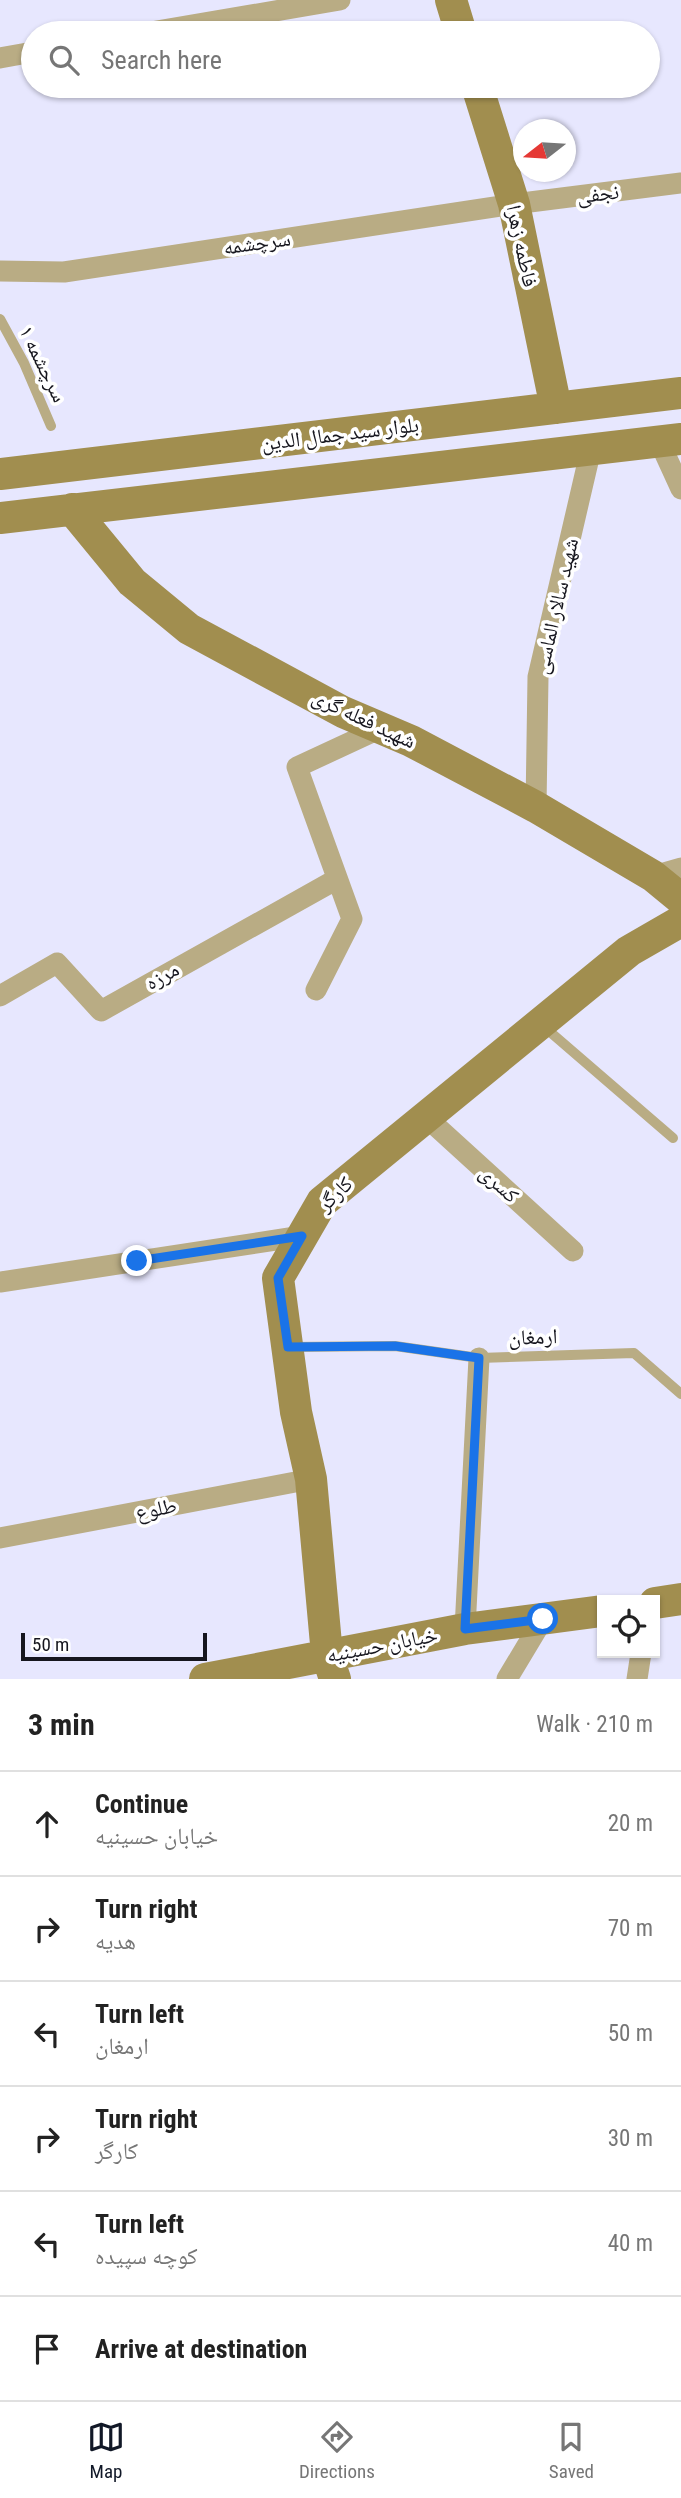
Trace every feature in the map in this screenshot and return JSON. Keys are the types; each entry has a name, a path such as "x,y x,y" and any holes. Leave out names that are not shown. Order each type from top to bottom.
{"street":[{"path":"216,21 340,0"},
{"path":"451,0 457,21"},
{"path":"0,58 21,54"},
{"name":"فاطمه زهرا","path":"481,98 514,204 556,408"},
{"name":"نجفی","path":"514,204 681,183"},
{"name":"سرچشمه","path":"0,271 64,272 514,204"},
{"name":"بلوار سید جمال الدین","path":"0,474 681,393"},
{"path":"670,440 681,489"},
{"name":"بلوار سید جمال الدین","path":"0,518 670,440"},
{"name":"شهید سالار الماسی","path":"536,807 538,677 591,449"},
{"name":"شهید فعله گری","path":"72,509 132,582 189,629 343,712 411,741 667,872 681,899"},
{"path":"316,990 352,919 297,767 381,728"},
{"name":"مرزه","path":"0,996 57,963 101,1011 337,879"},
{"name":"کارگر","path":"331,1667 312,1479 296,1412 278,1278 322,1202 629,951 681,921"},
{"name":"کسری","path":"426,1116 573,1251"},
{"path":"0,1282 302,1236"},
{"path":"465,1629 479,1358"},
{"name":"طلوع","path":"0,1538 312,1479"},
{"path":"660,1602 681,1599"},
{"name":"خیابان حسینیه","path":"205,1679 331,1667 465,1629 597,1612"},
{"path":"507,1679 543,1619"},
{"path":"637,1679 640,1658"}],"lane":[{"name":"سرچشمه ۱","path":"0,319 24,363 51,426"},
{"path":"540,1023 673,1138"},
{"name":"ارمغان","path":"288,1347 395,1346 479,1358 634,1353 681,1394"}],"route":[{"path":"137,1261 302,1236 278,1278 288,1347 395,1346 479,1358 465,1629 543,1619"}]}
